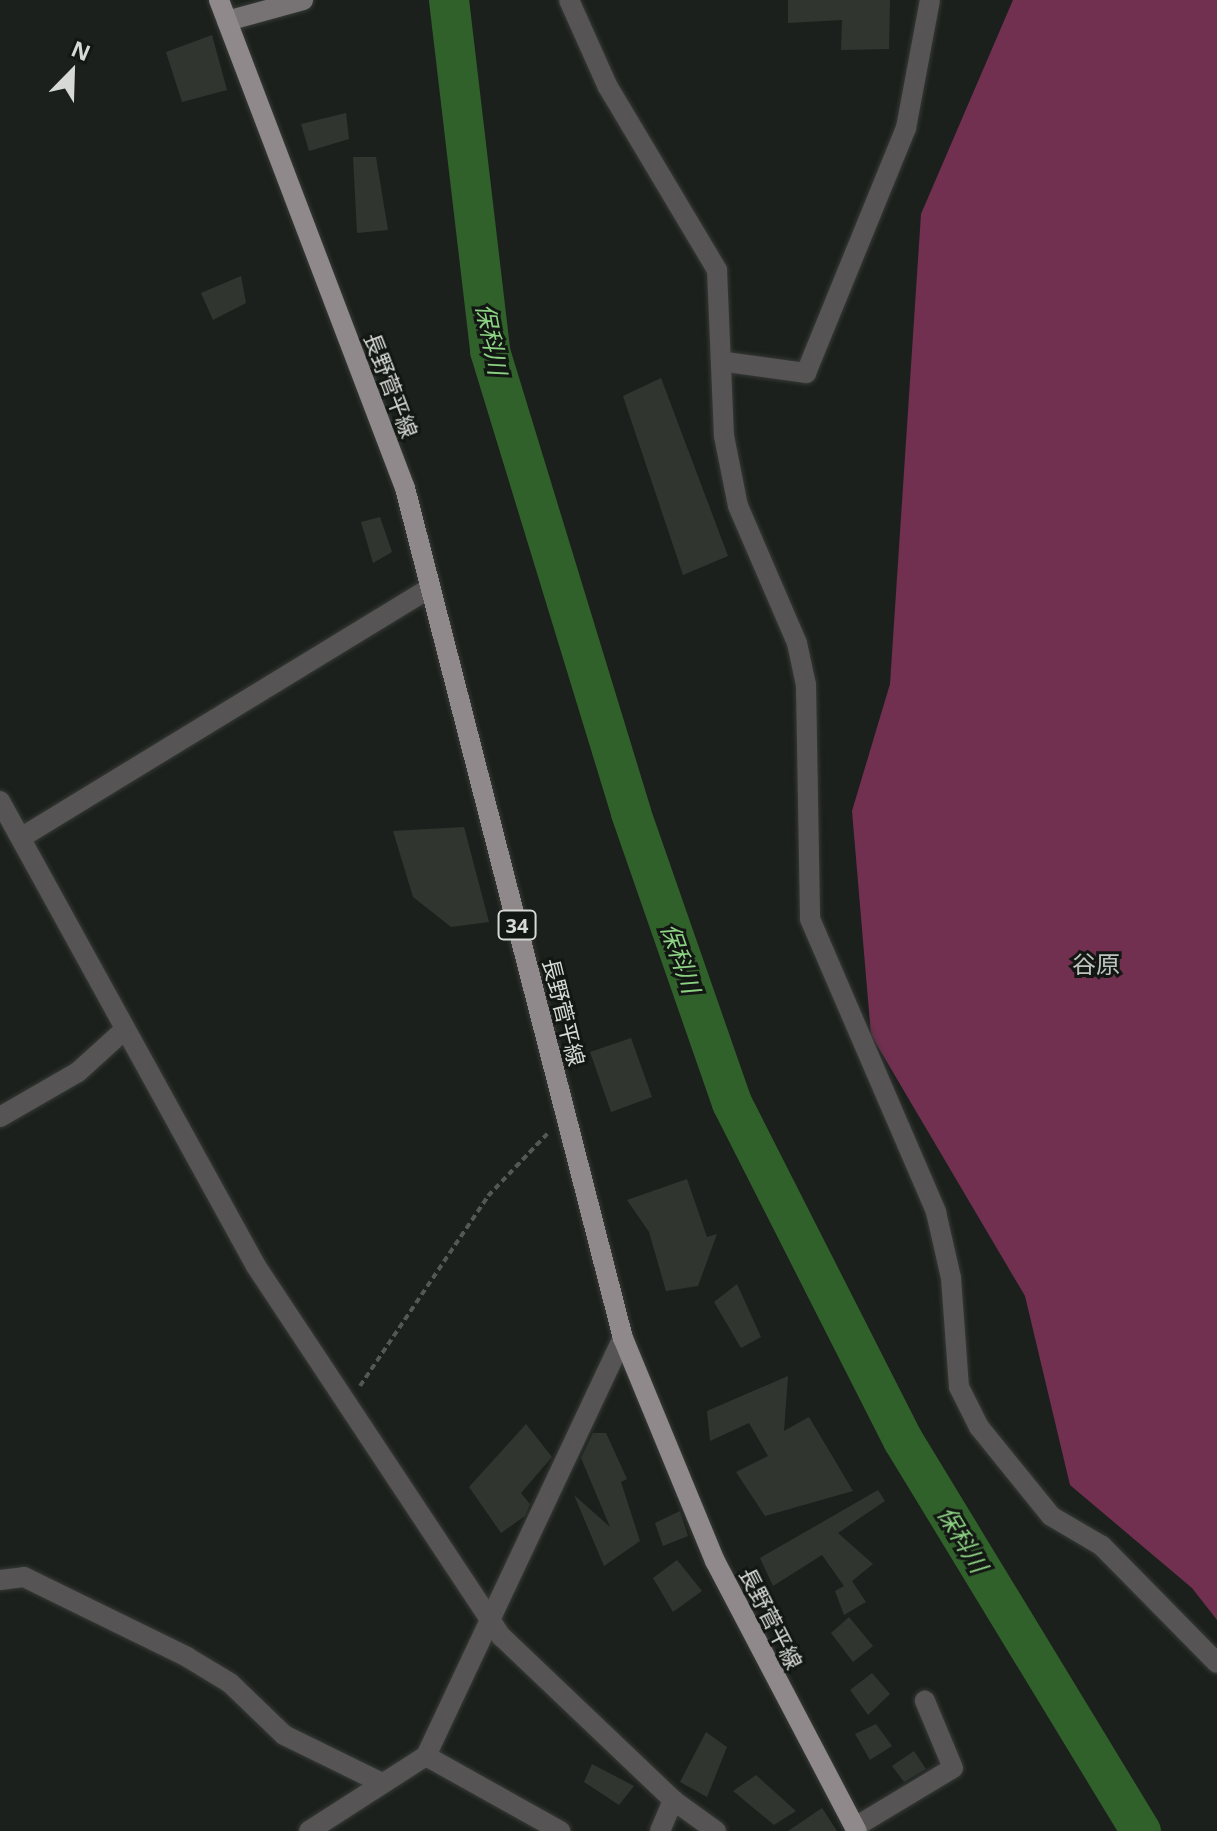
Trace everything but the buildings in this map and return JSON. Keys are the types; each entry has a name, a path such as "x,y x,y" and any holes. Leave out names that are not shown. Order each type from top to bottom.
{"main road":[{"name":"長野菅平線","path":"219,0 405,488 623,1338 715,1561 856,1829"},
{"path":"227,21 303,0"}],"street":[{"path":"569,0 615,99 717,270 726,362 724,436 738,506 797,643 806,685 810,919 936,1212 951,1278 959,1387 979,1427 1051,1516 1102,1546 1217,1663"},
{"path":"726,362 806,373 906,128 930,0"},
{"path":"22,837 430,588"},
{"path":"0,801 22,837 122,1032 256,1266 491,1620 673,1800 716,1831"},
{"path":"0,1117 78,1072 122,1032"},
{"path":"309,1831 426,1756 623,1338"},
{"path":"0,1580 24,1577 187,1657 230,1683 284,1735 382,1783"},
{"path":"856,1829 953,1768 925,1701"},
{"path":"426,1756 560,1831"},
{"path":"660,1831 673,1800"}],"path":[{"path":"347,1404 488,1196 566,1115"}],"shaded area":[{"path":"1013,0 1217,0 1217,1620 1192,1588 1070,1485 1025,1296 871,1035 852,811 890,684 921,214"}],"waterway":[{"name":"保科川","path":"449,0 490,351 631,813 732,1103 903,1440 1141,1831"}],"district":[{"name":"谷原","path":"1096,964"}]}
